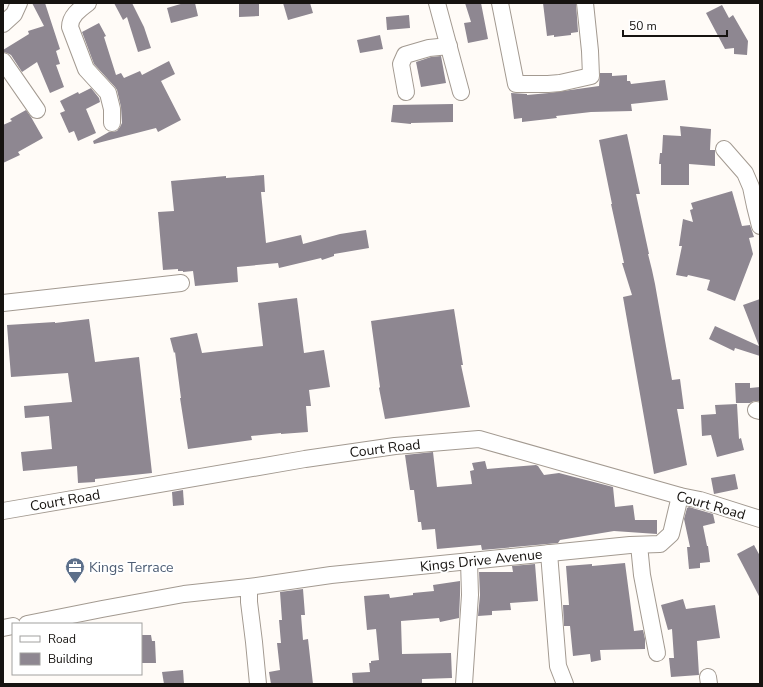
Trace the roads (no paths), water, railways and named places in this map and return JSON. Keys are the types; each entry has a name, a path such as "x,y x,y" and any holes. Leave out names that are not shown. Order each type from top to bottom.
{"street":[{"path":"3,24 14,14 19,3"},
{"path":"88,3 73,17 70,27 86,69 108,93 112,109 112,123"},
{"path":"437,3 461,92"},
{"path":"500,3 516,84 548,84 560,83 590,76 590,51 585,3"},
{"path":"406,92 401,64 405,55 429,48 449,46"},
{"path":"3,61 37,110"},
{"path":"724,149 746,173 751,187 760,226"},
{"path":"3,303 181,283"},
{"name":"Court Road","path":"3,511 305,459 395,446 479,439 680,496 700,500 760,519"},
{"name":"Kings Drive Avenue","path":"32,623 176,595 331,575 549,553 660,544 671,534 680,496"},
{"path":"639,545 642,575 657,653"},
{"path":"549,553 558,666 565,684"},
{"path":"464,684 470,595 469,561"},
{"path":"249,586 258,684"}],"place":[{"name":"Kings Terrace","path":"75,584"}]}
